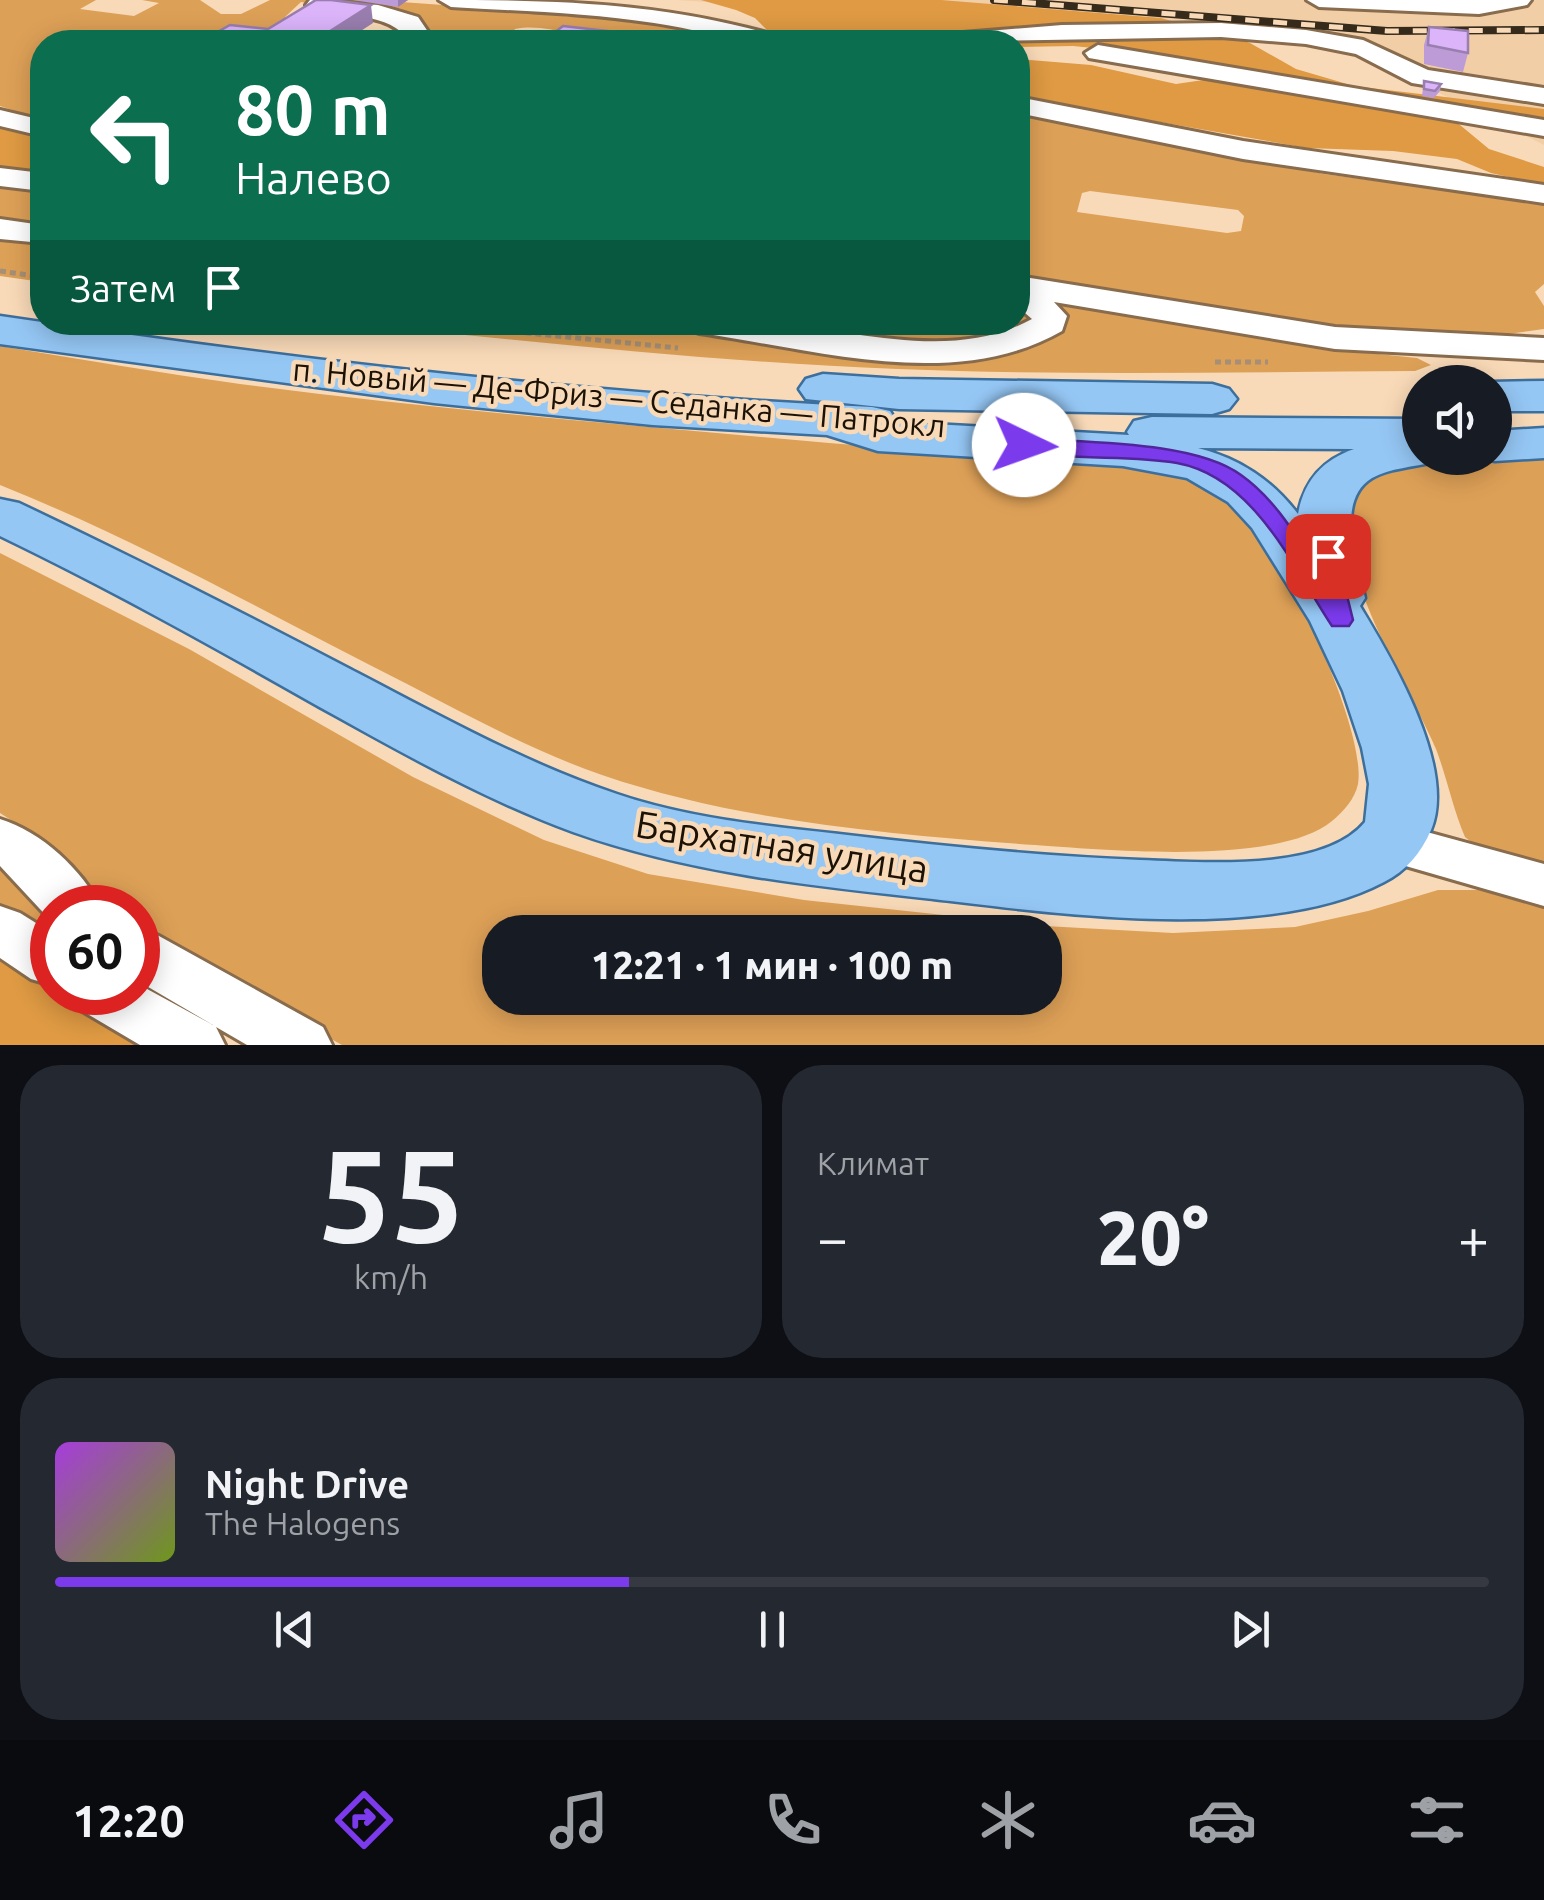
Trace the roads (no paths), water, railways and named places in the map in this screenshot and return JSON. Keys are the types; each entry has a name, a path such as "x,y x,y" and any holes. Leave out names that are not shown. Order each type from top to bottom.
{"main road":[{"path":"0,299 30,303"},
{"name":"п. Новый — Де-Фриз — Седанка — Патрокл","path":"0,330 30,335"},
{"name":"п. Новый — Де-Фриз — Седанка — Патрокл","path":"33,335 254,369 656,408 835,421 1235,434 1402,434"},
{"name":"п. Новый — Де-Фриз — Седанка — Патрокл","path":"251,335 668,378 899,394 1402,397"},
{"path":"1512,396 1544,396"},
{"path":"835,421 878,436 1184,458 1232,477 1267,510 1341,620 1383,712 1403,792 1401,818 1390,842"},
{"path":"1512,434 1544,434"},
{"path":"1512,445 1544,443"},
{"path":"1341,620 1321,524 1326,498 1358,464 1402,455"},
{"name":"Бархатная улица","path":"0,515 96,560 445,746 566,802 660,834 802,857 1037,884 1155,888 1273,885 1342,872 1390,842"}],"street":[{"path":"451,0 652,16 727,30"},
{"path":"679,0 744,22 747,30"},
{"path":"1319,0 1479,7 1519,0"},
{"path":"318,5 378,12 409,22 414,30"},
{"path":"1030,35 1222,30 1306,37 1363,48 1420,77 1544,96"},
{"path":"1030,51 1142,58 1544,128"},
{"path":"1030,106 1243,150 1544,194"},
{"path":"0,118 30,125"},
{"path":"0,177 30,181"},
{"path":"0,229 30,233"},
{"path":"1030,290 1335,338 1544,349"},
{"path":"786,335 859,346 969,350 1022,341 1050,324 1050,316 1030,298"},
{"path":"0,839 30,859 53,885"},
{"path":"1390,842 1544,885"},
{"path":"0,929 30,948"},
{"path":"160,965 302,1045"},
{"path":"141,1015 194,1045"}],"railway":[{"path":"994,0 1387,31 1544,30"}]}
